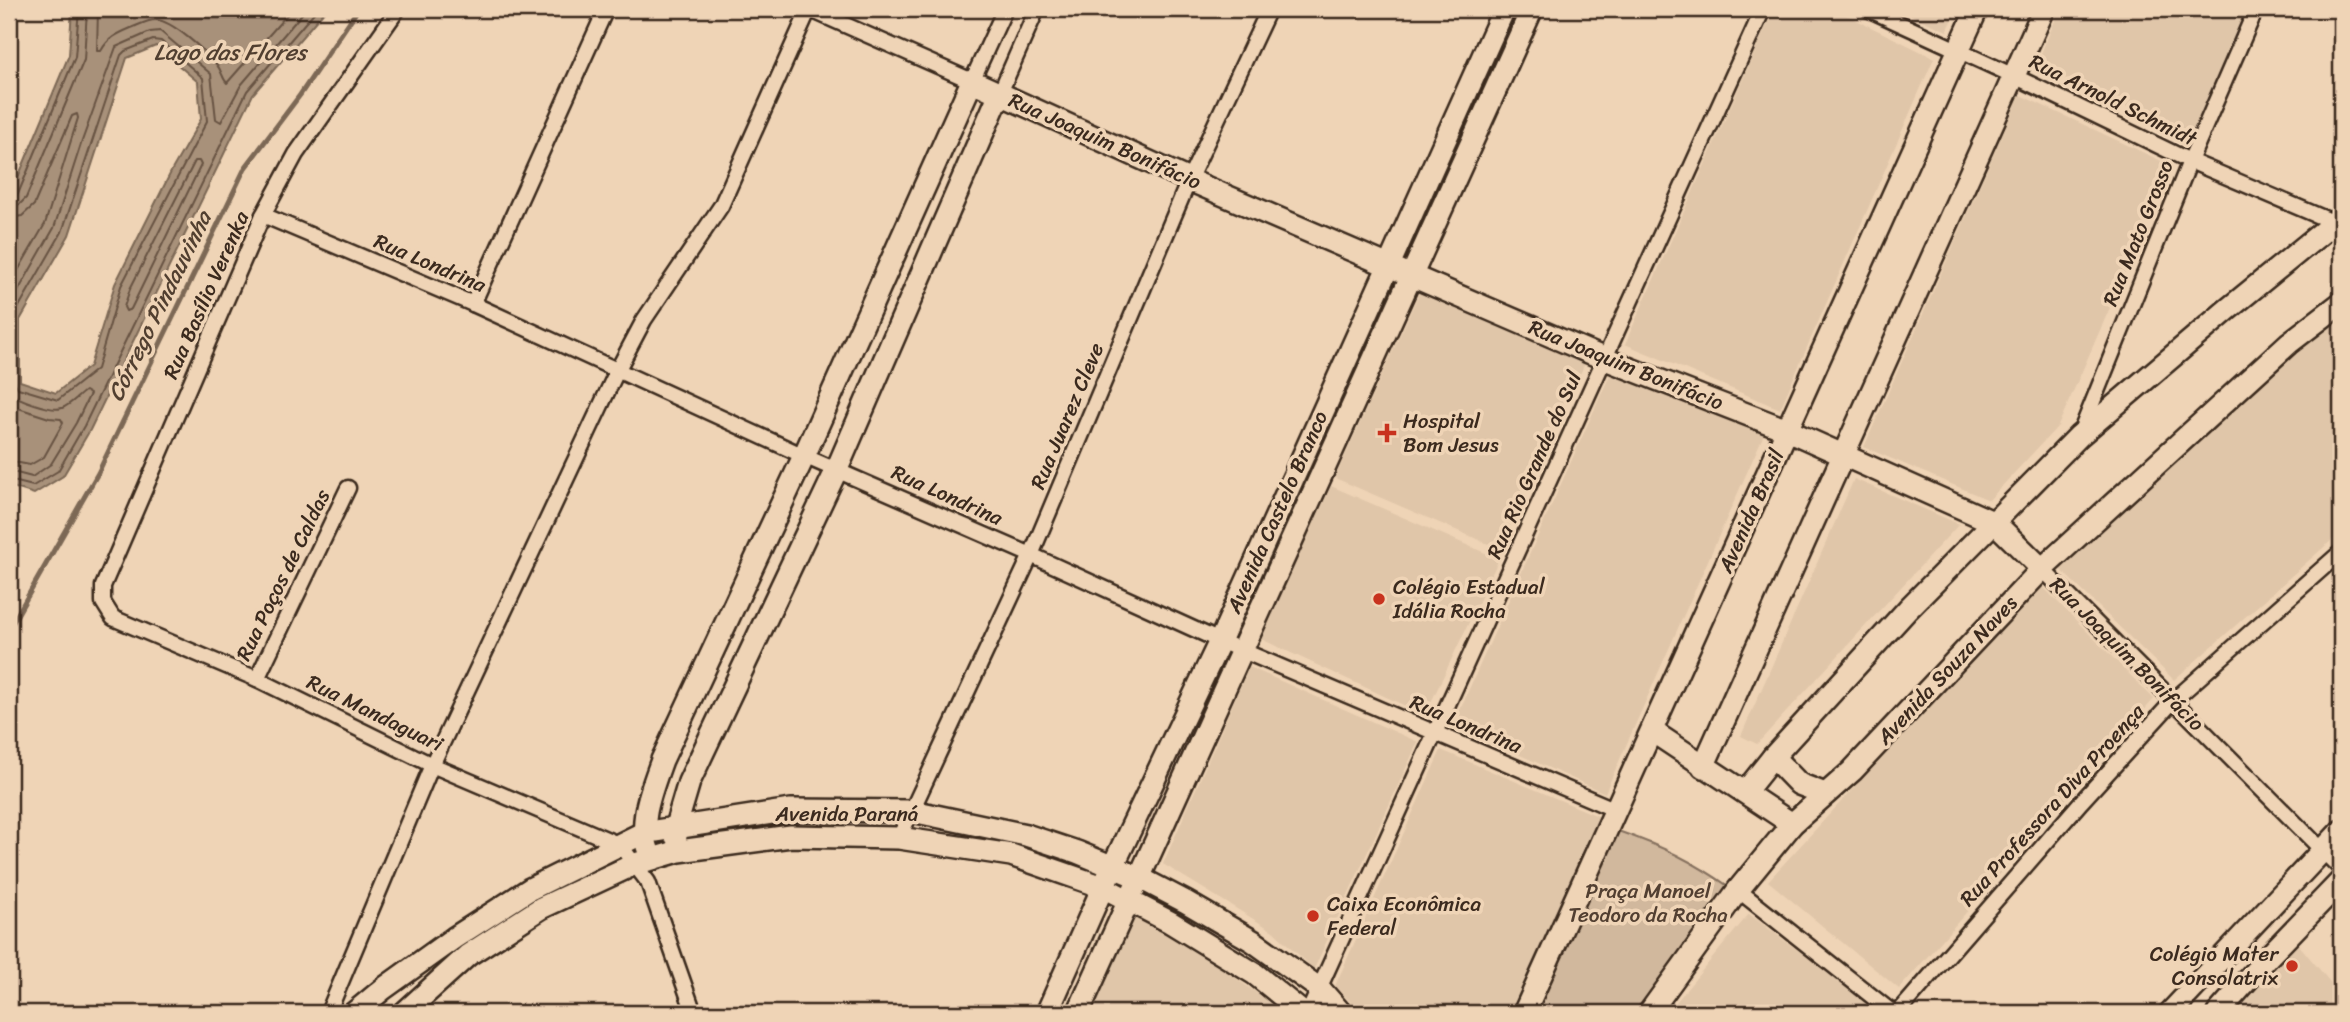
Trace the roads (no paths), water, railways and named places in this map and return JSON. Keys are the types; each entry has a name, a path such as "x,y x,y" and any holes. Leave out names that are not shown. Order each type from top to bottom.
{"street":[{"name":"Rua Basílio Verenka","path":"113,618 103,602 103,586 263,215 296,154 398,9"},
{"path":"473,304 606,9"},
{"path":"328,1013 432,765 617,371 645,320 720,206 809,9"},
{"name":"Rua Joaquim Bonifácio","path":"809,9 1189,180 1605,359 1787,430 1995,523 2341,869"},
{"path":"694,1013 648,882 644,862 646,847 643,833 651,790 1004,9"},
{"path":"679,851 676,826 689,782 837,469 1037,9"},
{"name":"Rua Juarez Cleve","path":"900,838 1031,555 1189,180 1269,9"},
{"name":"Avenida Castelo Branco","path":"1047,1013 1220,641 1504,9"},
{"name":"Avenida Castelo Branco","path":"1078,1013 1532,9"},
{"name":"Rua Rio Grande do Sul","path":"1305,1013 1320,989 1763,9"},
{"name":"Rua Arnold Schmidt","path":"1868,9 2190,161 2339,222"},
{"name":"Avenida Brasil","path":"1524,1013 1977,9"},
{"path":"1703,766 2044,9"},
{"name":"Rua Mato Grosso","path":"2079,436 2190,161 2256,9"},
{"name":"Rua Londrina","path":"263,215 473,304 804,456 1220,641 1616,810"},
{"path":"1745,792 1773,757 1908,609 2079,436 2339,222"},
{"name":"Avenida Souza Naves","path":"1649,1013 1738,890 1792,824 1852,771 2042,569 2289,343 2341,303"},
{"name":"Rua Poços de Caldas","path":"257,679 348,488"},
{"name":"Rua Professora Diva Proença","path":"1895,1013 2174,700 2341,552"},
{"name":"Rua Mandaguari","path":"113,618 257,679 432,765 620,845"},
{"path":"1652,731 1792,824"},
{"path":"1773,757 1799,784 1825,794"},
{"name":"Avenida Paraná","path":"354,1013 454,938 530,889 643,833 791,810 912,811 1026,835 1077,852 1108,877 1129,899 1255,974 1305,1013"},
{"path":"2171,1013 2341,831"},
{"name":"Avenida Paraná","path":"404,1013 468,955 541,908 644,862 679,851 791,836 900,838 1011,855 1108,877 1140,878 1253,941 1320,989 1341,1013"},
{"path":"620,845 644,862"},
{"path":"2218,1013 2341,881"},
{"path":"1738,890 1895,1013"}],"water":[{"name":"Lago das Flores","path":"72,9 326,9 253,94 90,430 63,476 34,494 9,486 9,199 69,55","holes":["156,46 198,82 201,119 173,168 115,284 90,366 56,393 20,381 20,320 69,235 127,58"]}],"waterway":[{"name":"Córrego Pindauvinha","path":"9,629 98,473 245,168 300,95 358,9"}],"place":[{"name":"Hospital Bom Jesus","path":"1387,433"},
{"name":"Colégio Estadual Idália Rocha","path":"1379,599"},
{"name":"Caixa Econômica Federal","path":"1313,916"},
{"name":"Colégio Mater Consolatrix","path":"2292,966"}],"park label":[{"name":"Praça Manoel Teodoro da Rocha","path":"1648,903"}]}
